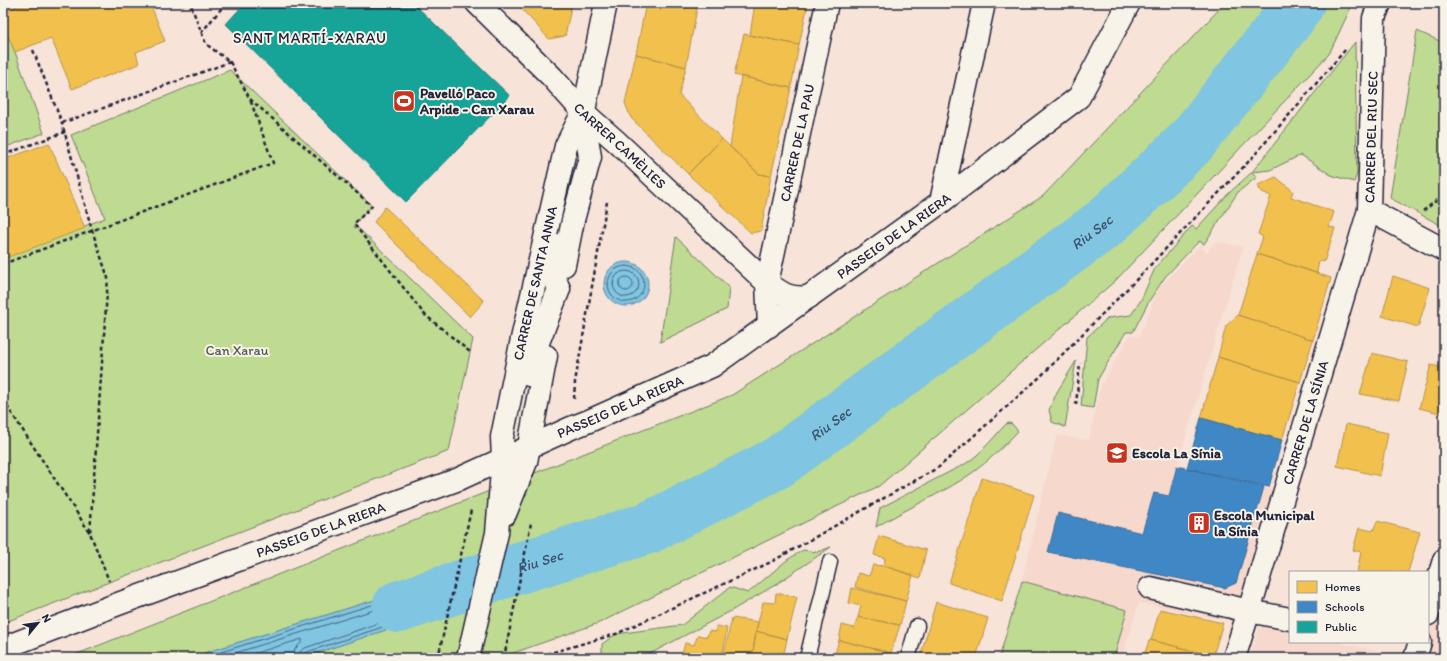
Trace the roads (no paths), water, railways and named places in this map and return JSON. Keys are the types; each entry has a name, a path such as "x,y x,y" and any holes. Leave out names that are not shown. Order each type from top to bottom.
{"street":[{"name":"CARRER CAMÈLIES","path":"477,3 552,77 583,112 767,283 782,294 796,298 809,297"},
{"name":"CARRER DE SANTA ANNA","path":"503,459 516,432 535,350 559,289 551,269 577,154 583,112 606,3"},
{"name":"CARRER DE LA PAU","path":"767,283 827,3"},
{"path":"941,202 984,3"},
{"name":"PASSEIG DE LA RIERA","path":"3,648 118,604 460,479 712,366 941,202 1079,97 1129,3"},
{"name":"CARRER DEL RIU SEC","path":"1380,3 1374,18 1369,210 1444,250"},
{"name":"CARRER DE SANTA ANNA","path":"497,533 526,462 573,220 590,157 583,112"},
{"name":"CARRER DE SANTA ANNA","path":"468,658 497,533 503,459 502,436 566,146 583,112"},
{"name":"CARRER DE LA SÍNIA","path":"1234,658 1369,210"},
{"path":"767,283 769,326"},
{"path":"1429,611 1444,560"},
{"path":"1150,588 1289,619"}],"lane":[{"path":"807,658 830,562"},
{"path":"908,658 917,626"}],"water":[{"path":"622,262 630,262 642,268 648,280 648,288 642,300 630,306 622,306 610,300 604,288 604,280 610,268"},
{"path":"445,578 467,584 437,613 302,658 188,658"}],"waterway":[{"name":"Riu Sec","path":"398,607 648,528 777,463 1105,223 1190,143 1289,18 1299,3"}],"railway":[{"path":"1438,658 1444,637"}],"place":[{"name":"Pavelló Paco Arpide - Can Xarau","path":"404,101"},
{"name":"Escola La Sínia","path":"1117,453"},
{"name":"Escola Municipal la Sínia","path":"1199,523"}],"district":[{"name":"SANT MARTÍ-XARAU","path":"310,38"}],"park label":[{"name":"Can Xarau","path":"237,350"}]}
